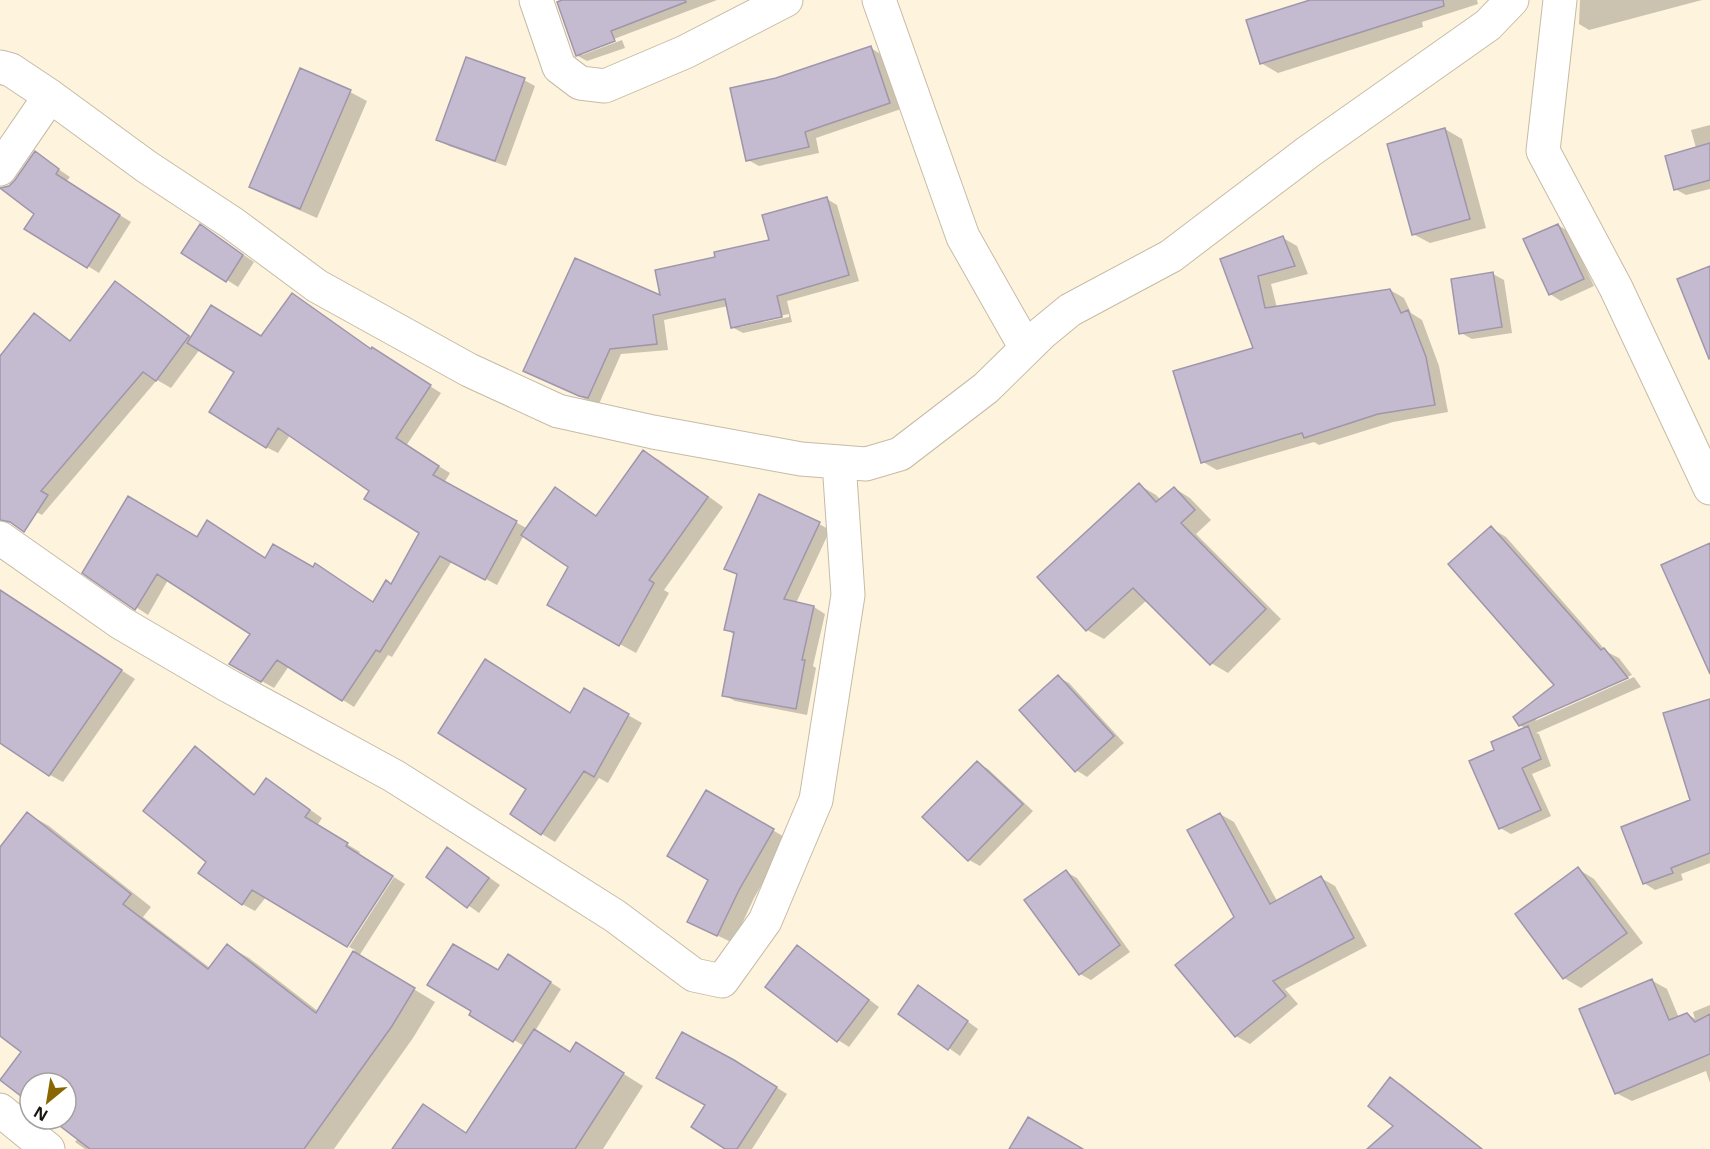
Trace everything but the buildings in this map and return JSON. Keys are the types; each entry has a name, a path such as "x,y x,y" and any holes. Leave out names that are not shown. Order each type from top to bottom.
{"street":[{"path":"536,0 559,68 580,83 605,86 686,52 786,0"},
{"path":"879,0 963,237 1026,348"},
{"path":"0,67 11,70 50,96 147,167 232,223 317,286 469,370 558,411 653,432 801,459 866,464 900,454 986,388 1026,348 1070,310 1171,256 1308,152 1488,26 1512,0"},
{"path":"1560,0 1543,151 1616,288 1710,488"},
{"path":"0,169 50,96"},
{"path":"0,538 121,623 227,685 394,776 615,916 694,975 722,981 765,921 816,800 848,595 838,462"},
{"path":"0,1110 48,1149"}]}
